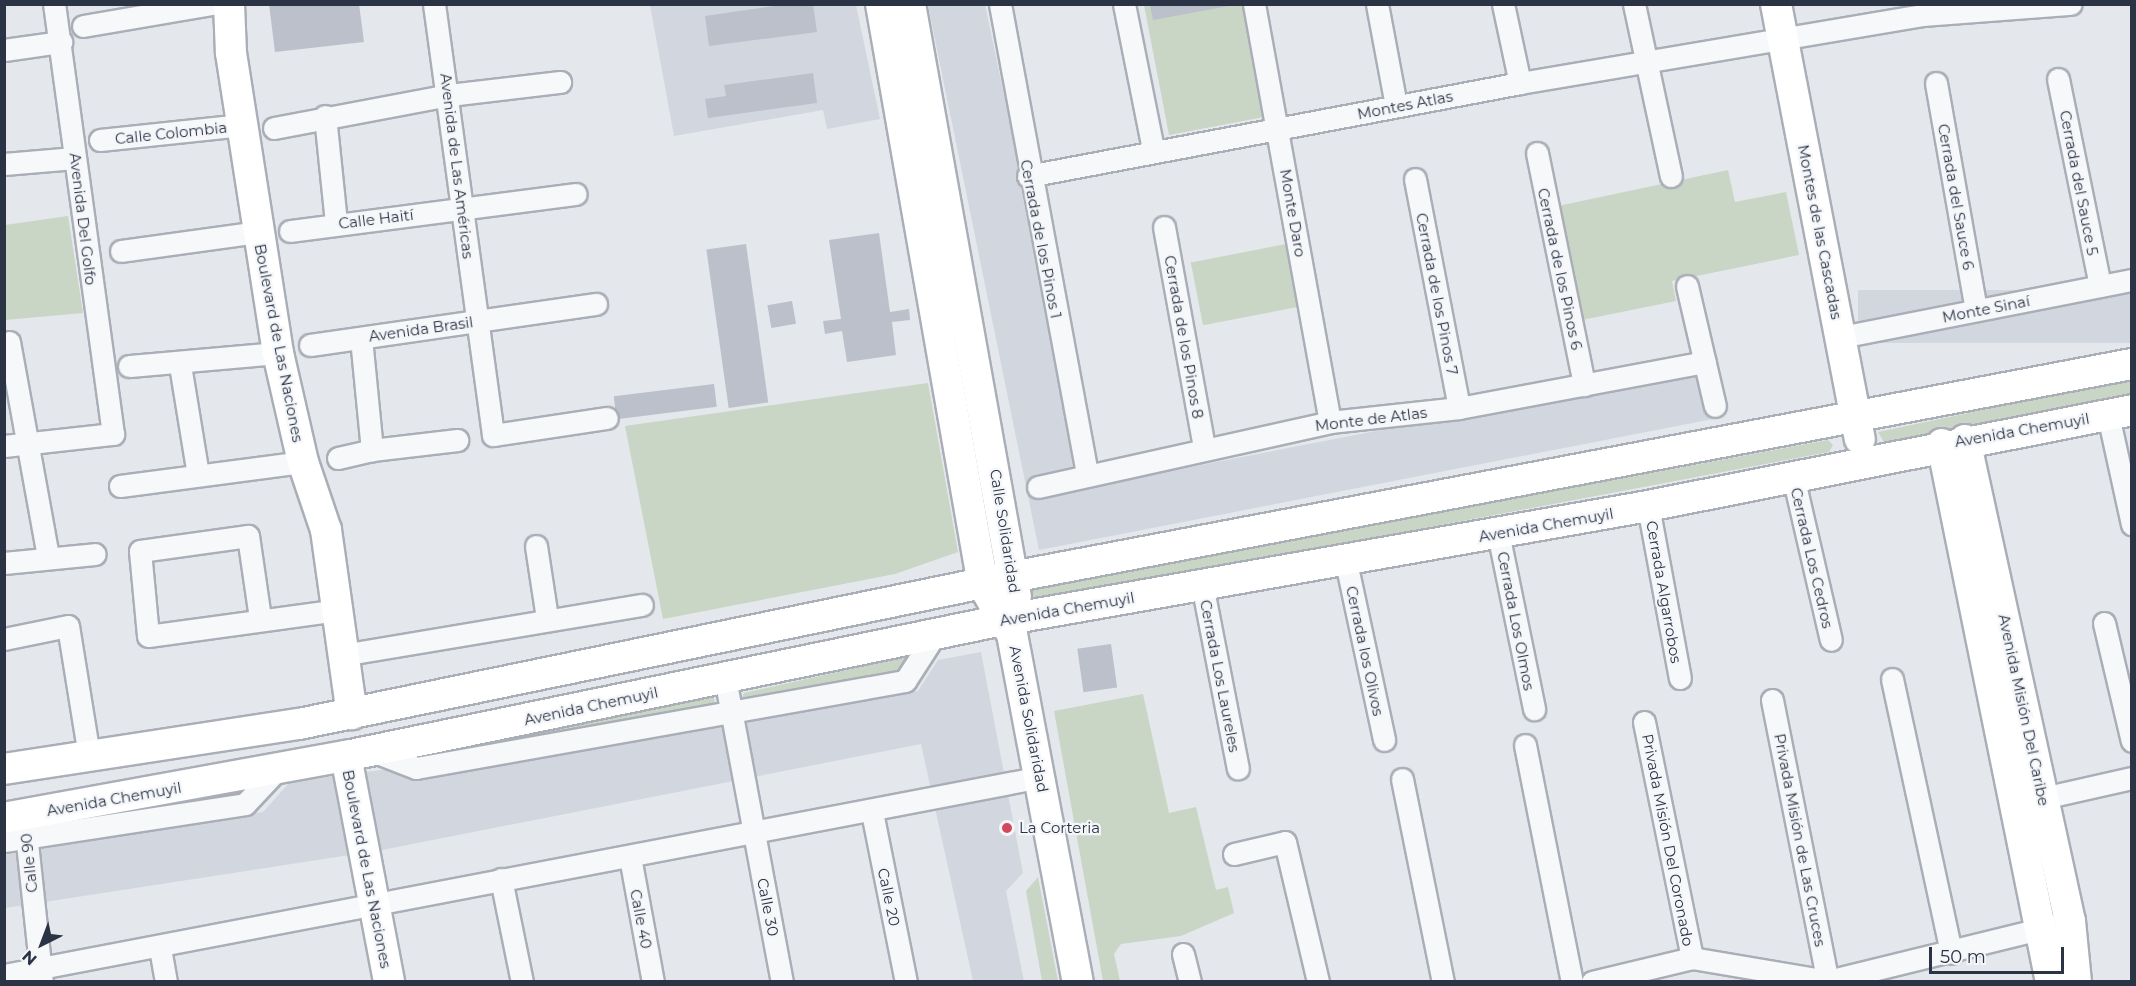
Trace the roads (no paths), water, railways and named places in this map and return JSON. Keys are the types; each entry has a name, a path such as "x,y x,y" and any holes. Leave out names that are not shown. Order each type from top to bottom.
{"main road":[{"name":"Boulevard de Las Naciones","path":"229,4 242,125 278,353 303,462 326,530 352,714"},
{"name":"Calle Solidaridad","path":"880,4 983,585 1012,624"},
{"name":"Calle Solidaridad","path":"910,4 1012,577 1012,624"},
{"name":"Montes de las Cascadas","path":"1776,4 1864,459"},
{"path":"4,769 352,714 983,585 1012,577 1856,419 2132,364"},
{"name":"Avenida Chemuyil","path":"18,824 936,633 1012,624 1202,584 1346,562 1648,506 1864,459 2120,412"},
{"name":"Avenida Misión Del Caribe","path":"1954,442 2057,925 2076,981"},
{"name":"Avenida Solidaridad","path":"1012,624 1078,981"},
{"name":"Boulevard de Las Naciones","path":"359,753 374,901 389,981"},
{"name":"Avenida Misión Del Caribe","path":"2051,981 2057,925"}],"street":[{"name":"Avenida Del Golfo","path":"27,443 113,434 54,4"},
{"path":"83,26 212,4"},
{"name":"Avenida de Las Américas","path":"434,4 481,321 493,435 607,418"},
{"name":"Cerrada de los Pinos 1","path":"1000,4 1028,176 1087,473"},
{"path":"1124,4 1153,149"},
{"name":"Monte Daro","path":"1254,4 1330,422"},
{"path":"1377,4 1396,106"},
{"path":"1503,4 1520,83"},
{"path":"1634,4 1671,176"},
{"path":"1783,39 1922,10 2071,4"},
{"name":"Montes Atlas","path":"1028,176 1153,149 1278,130 1520,83 1648,64 1783,39"},
{"path":"4,50 61,42"},
{"name":"Cerrada del Sauce 5","path":"2058,80 2100,286"},
{"path":"274,128 325,116 449,95 560,82"},
{"name":"Cerrada del Sauce 6","path":"1936,83 1976,310"},
{"path":"325,116 336,224"},
{"name":"Calle Colombia","path":"100,140 242,125"},
{"name":"Cerrada de los Pinos 6","path":"1536,153 1584,385"},
{"path":"4,164 75,158"},
{"name":"Cerrada de los Pinos 7","path":"1415,179 1459,408"},
{"name":"Calle Haití","path":"290,231 576,194"},
{"name":"Cerrada de los Pinos 8","path":"1164,227 1204,447"},
{"path":"121,251 258,232"},
{"name":"Monte Sinaí","path":"1841,337 2132,280"},
{"path":"1687,285 1715,406"},
{"name":"Avenida Brasil","path":"310,345 596,304"},
{"name":"Avenida Brasil","path":"361,338 372,450"},
{"path":"9,342 27,443 34,458 48,557"},
{"path":"129,366 180,365 278,353"},
{"name":"Monte de Atlas","path":"1038,487 1087,473 1330,422 1459,408 1705,362"},
{"path":"180,365 198,475"},
{"path":"2120,412 2132,524"},
{"path":"338,458 372,450 457,440"},
{"path":"4,446 27,443"},
{"path":"120,486 303,462"},
{"name":"Cerrada Los Cedros","path":"1794,476 1831,640"},
{"name":"Cerrada Algarrobos","path":"1648,506 1680,678"},
{"name":"Cerrada Los Olmos","path":"1498,533 1534,709"},
{"path":"260,618 248,536 140,551 148,636 260,618 339,610"},
{"path":"536,546 547,618"},
{"path":"4,563 95,554"},
{"name":"Cerrada los Olivos","path":"1346,562 1384,740"},
{"name":"Cerrada Los Laureles","path":"1202,584 1238,769"},
{"path":"342,655 547,618 642,604"},
{"path":"2104,622 2132,741"},
{"path":"4,639 68,626 89,756"},
{"path":"359,753 416,768 905,681 936,633"},
{"name":"Calle 30","path":"725,678 729,714 782,981"},
{"path":"1892,679 1951,952"},
{"name":"Privada Misión de Las Cruces","path":"1772,700 1828,981"},
{"name":"Privada Misión Del Coronado","path":"1644,722 1692,958"},
{"path":"1525,745 1572,981"},
{"path":"4,975 41,974 374,901 630,857 872,812 1041,777"},
{"path":"2030,801 2132,778"},
{"path":"1402,779 1443,981"},
{"name":"Calle 20","path":"872,812 906,981"},
{"path":"4,841 18,824"},
{"name":"Calle 90","path":"18,824 41,974"},
{"path":"1234,855 1285,842 1318,981"},
{"name":"Calle 40","path":"630,857 653,981"},
{"path":"501,879 522,981"},
{"path":"1592,981 1692,958 1828,981 2057,925"},
{"path":"160,948 166,981"},
{"path":"1183,954 1190,981"}],"place":[{"name":"La Corteria","path":"1007,828"}]}
